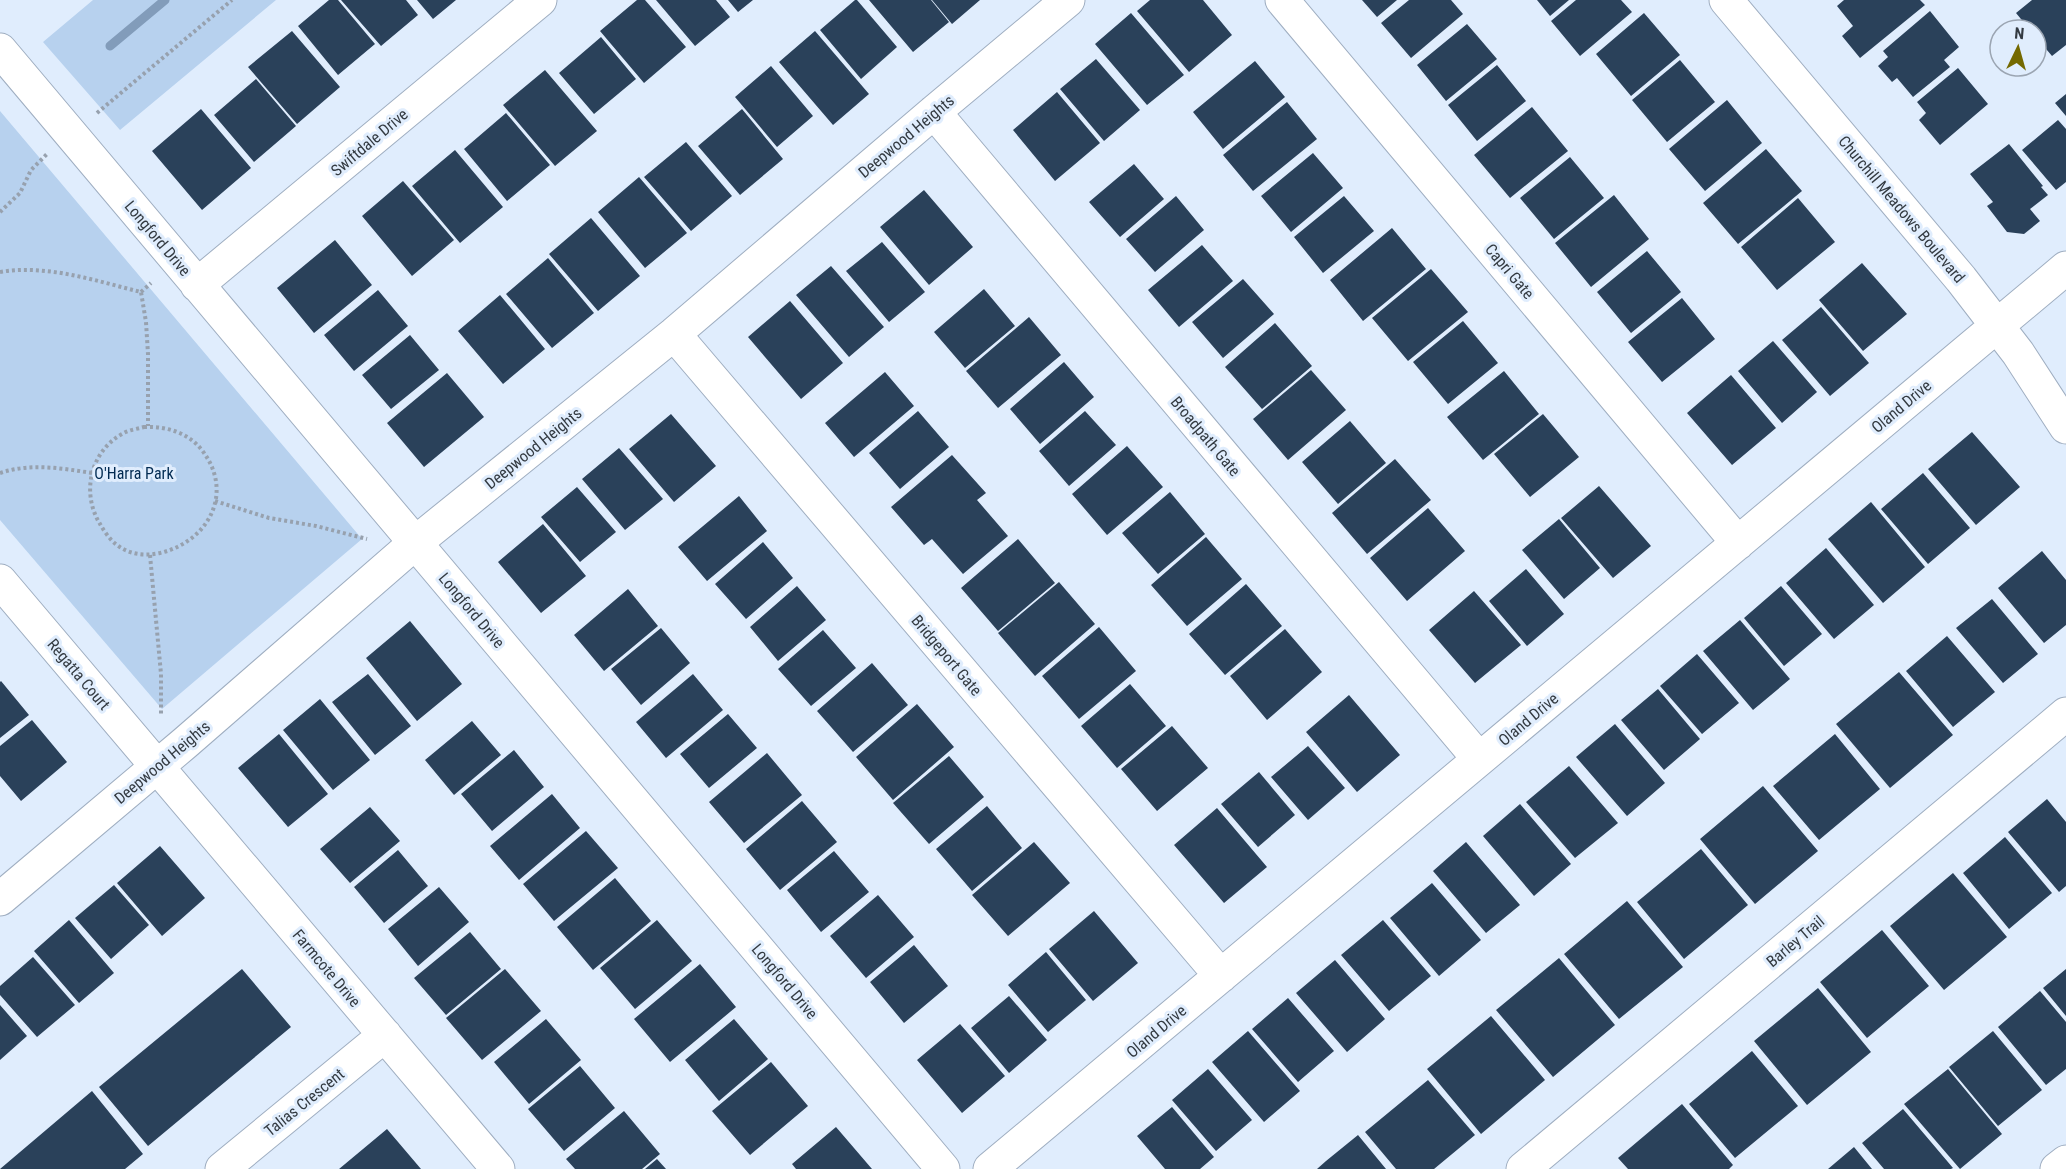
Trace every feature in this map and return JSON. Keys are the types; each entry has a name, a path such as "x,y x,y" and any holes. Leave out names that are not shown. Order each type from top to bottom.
{"street":[{"name":"Swiftdale Drive","path":"197,285 540,0"},
{"name":"Deepwood Heights","path":"0,899 157,767 415,543 674,334 1068,0"},
{"name":"Capri Gate","path":"1282,0 1738,543"},
{"name":"Churchill Meadows Boulevard","path":"1726,0 1961,279 2018,353 2066,427"},
{"name":"Longford Drive","path":"0,50 943,1169"},
{"name":"Broadpath Gate","path":"934,112 1479,759"},
{"name":"Oland Drive","path":"990,1169 2066,268"},
{"name":"Bridgeport Gate","path":"674,334 1221,976"},
{"name":"Regatta Court","path":"0,581 157,767"},
{"name":"Barley Trail","path":"1523,1169 2066,714"},
{"name":"Farmcote Drive","path":"157,767 498,1169"},
{"name":"Talias Crescent","path":"222,1169 385,1035"},
{"path":"2057,1169 2066,1162"}],"path":[{"path":"0,212 20,193 31,170 70,134 110,104 232,0"},
{"path":"0,272 16,269 64,274 141,292"},
{"path":"141,292 151,284"},
{"path":"141,292 148,354 148,426"},
{"path":"148,426 166,428 194,441 208,458 216,479 215,501 208,522 193,539 174,550 150,555 134,554 117,545 93,513 89,488 92,472 93,466 105,447 123,434 148,426"},
{"path":"0,473 14,468 34,466 92,472"},
{"path":"215,501 269,518 316,526 367,540"},
{"path":"150,555 161,674 161,715"}],"green space":[{"path":"93,0 276,0 120,130 43,42"},
{"name":"O'Harra Park","path":"0,111 362,539 162,709 0,520"}],"building":[{"path":"329,0 338,0 375,44 338,75 298,26"},
{"path":"341,0 406,0 418,15 381,46"},
{"path":"417,0 456,0 433,19"},
{"path":"637,0 645,0 686,47 644,83 600,31"},
{"path":"656,0 716,0 730,17 695,46"},
{"path":"728,0 753,0 738,12"},
{"path":"855,0 897,47 861,79 820,30"},
{"path":"869,0 931,0 949,22 913,52"},
{"path":"932,0 980,0 952,24"},
{"path":"1150,0 1203,0 1232,35 1189,72 1137,11"},
{"path":"1362,0 1397,0 1377,17"},
{"path":"1409,0 1451,0 1463,14 1411,58 1381,23"},
{"path":"1537,0 1569,0 1550,16"},
{"path":"1576,0 1621,0 1632,12 1580,56 1551,21"},
{"path":"1844,0 1920,0 1925,5 1860,58 1842,36 1853,26 1837,6"},
{"path":"2032,0 2066,0 2066,45 2052,56 2048,51 2048,18 2020,18 2016,13"},
{"path":"1930,11 1959,47 1944,60 1950,67 1913,97 1897,78 1892,82 1878,66 1888,57 1883,51"},
{"path":"1131,13 1184,75 1147,105 1095,44"},
{"path":"1644,13 1680,55 1631,96 1596,54"},
{"path":"1467,24 1497,59 1446,101 1417,65"},
{"path":"292,31 340,87 297,124 248,67"},
{"path":"815,31 869,94 833,125 779,62"},
{"path":"601,37 636,79 594,114 559,73"},
{"path":"1096,59 1140,110 1104,141 1060,89"},
{"path":"1680,60 1715,102 1667,142 1632,100"},
{"path":"1255,61 1285,97 1223,149 1193,112"},
{"path":"1497,65 1526,101 1477,141 1448,105"},
{"path":"771,66 813,116 777,147 735,97"},
{"path":"1958,68 1988,104 1940,145 1919,120 1926,113 1917,102"},
{"path":"545,70 597,131 555,166 503,105"},
{"path":"256,79 296,126 254,162 214,115"},
{"path":"1057,92 1100,143 1055,181 1013,130"},
{"path":"2066,94 2066,116 2055,103"},
{"path":"1727,100 1762,143 1705,191 1669,149"},
{"path":"1287,102 1317,139 1253,191 1223,155"},
{"path":"1532,107 1568,151 1510,198 1474,155"},
{"path":"201,109 251,168 202,210 152,151"},
{"path":"742,109 783,159 740,195 698,146"},
{"path":"506,113 550,165 507,201 464,149"},
{"path":"2058,120 2066,129 2066,182 2056,190 2022,150"},
{"path":"686,142 732,196 691,231 644,177"},
{"path":"2009,144 2048,195 2030,209 2040,221 2024,234 2007,232 1987,206 1993,202 1970,174"},
{"path":"1766,149 1802,191 1738,244 1703,203"},
{"path":"455,150 503,207 460,243 412,186"},
{"path":"1313,153 1343,188 1291,232 1261,196"},
{"path":"1570,157 1604,198 1554,239 1520,198"},
{"path":"1134,164 1164,199 1120,237 1089,202"},
{"path":"639,177 687,233 645,268 598,212"},
{"path":"403,181 454,240 412,276 362,216"},
{"path":"924,190 973,247 929,285 880,227"},
{"path":"1614,195 1649,239 1591,287 1555,243"},
{"path":"1176,196 1204,230 1155,272 1126,239"},
{"path":"1344,196 1374,231 1323,273 1294,237"},
{"path":"1798,198 1835,242 1777,290 1741,247"},
{"path":"591,218 640,276 598,311 549,254"},
{"path":"1392,228 1426,269 1363,321 1330,280"},
{"path":"335,240 372,285 314,333 277,288"},
{"path":"882,242 925,292 889,322 846,271"},
{"path":"1202,245 1233,281 1179,327 1148,290"},
{"path":"1647,251 1681,292 1631,333 1597,292"},
{"path":"548,258 594,313 552,348 506,294"},
{"path":"1862,263 1907,314 1863,351 1819,300"},
{"path":"831,266 884,327 849,357 796,295"},
{"path":"1431,269 1468,312 1408,361 1372,318"},
{"path":"1243,279 1274,314 1223,358 1192,322"},
{"path":"984,289 1015,326 965,368 934,332"},
{"path":"378,290 408,326 354,371 324,335"},
{"path":"500,295 545,349 503,384 458,331"},
{"path":"1682,298 1715,339 1662,382 1628,342"},
{"path":"790,301 843,363 801,399 748,337"},
{"path":"1821,307 1869,363 1830,396 1782,340"},
{"path":"1029,317 1061,355 998,408 966,371"},
{"path":"1463,321 1498,363 1448,404 1413,362"},
{"path":"1275,323 1312,366 1262,409 1225,367"},
{"path":"410,335 439,370 391,409 362,375"},
{"path":"1773,341 1817,392 1782,423 1738,371"},
{"path":"1064,362 1094,397 1040,444 1010,409"},
{"path":"1311,370 1346,410 1288,460 1253,419"},
{"path":"1504,371 1539,414 1483,460 1447,417"},
{"path":"885,372 914,406 854,457 825,423"},
{"path":"447,373 484,417 424,467 387,423"},
{"path":"1731,375 1776,428 1732,465 1687,413"},
{"path":"918,411 949,447 900,489 869,453"},
{"path":"1085,411 1116,445 1069,486 1039,451"},
{"path":"671,414 716,466 674,502 629,449"},
{"path":"1543,414 1579,457 1530,497 1494,454"},
{"path":"1350,421 1386,463 1338,504 1302,462"},
{"path":"1972,432 2020,487 1976,525 1928,469"},
{"path":"1127,446 1163,487 1107,535 1072,494"},
{"path":"619,448 663,499 625,530 582,479"},
{"path":"952,455 986,493 977,500 1008,536 963,574 932,539 924,545 891,507"},
{"path":"1395,459 1431,500 1367,554 1332,513"},
{"path":"1923,473 1970,528 1928,564 1881,509"},
{"path":"1599,486 1651,546 1613,578 1561,518"},
{"path":"577,487 616,532 580,562 541,517"},
{"path":"1170,492 1205,534 1158,574 1122,533"},
{"path":"739,496 767,531 707,581 678,547"},
{"path":"1871,502 1925,567 1883,603 1828,539"},
{"path":"1428,508 1465,551 1407,601 1370,558"},
{"path":"1559,519 1600,568 1564,599 1522,550"},
{"path":"543,524 586,576 541,613 498,562"},
{"path":"1206,537 1242,579 1187,626 1151,585"},
{"path":"1018,539 1055,583 998,631 961,588"},
{"path":"763,542 793,578 746,619 715,584"},
{"path":"1826,548 1874,605 1834,639 1786,583"},
{"path":"2042,551 2066,580 2066,625 2044,643 1998,588"},
{"path":"1526,569 1564,614 1527,646 1489,601"},
{"path":"1059,582 1095,624 1035,676 998,633"},
{"path":"1246,584 1282,626 1225,675 1189,634"},
{"path":"797,586 826,620 778,661 750,627"},
{"path":"1781,586 1822,634 1784,666 1744,618"},
{"path":"628,589 658,626 604,671 574,635"},
{"path":"1474,591 1521,645 1475,683 1429,630"},
{"path":"1992,599 2038,654 2003,683 1956,628"},
{"path":"1740,620 1790,679 1753,710 1703,651"},
{"path":"410,621 462,684 417,721 366,658"},
{"path":"1099,627 1136,671 1079,719 1042,676"},
{"path":"661,628 690,663 641,705 611,669"},
{"path":"1285,629 1322,672 1267,720 1230,676"},
{"path":"823,630 856,668 811,706 778,669"},
{"path":"1947,636 1995,692 1953,727 1906,671"},
{"path":"1697,654 1739,703 1702,734 1660,686"},
{"path":"872,663 908,705 853,752 817,711"},
{"path":"1899,672 1953,735 1890,788 1836,724"},
{"path":"368,674 411,726 375,755 332,702"},
{"path":"693,674 723,710 666,758 636,722"},
{"path":"0,682 29,715 0,738"},
{"path":"1130,684 1166,726 1117,768 1081,726"},
{"path":"1658,689 1700,739 1664,770 1621,720"},
{"path":"1349,695 1400,755 1357,792 1306,732"},
{"path":"320,699 370,760 333,790 283,730"},
{"path":"917,704 954,747 893,800 856,757"},
{"path":"728,714 757,748 709,788 680,754"},
{"path":"32,720 67,762 21,801 0,776 0,746"},
{"path":"472,721 501,755 454,795 425,760"},
{"path":"1615,724 1665,783 1627,816 1576,757"},
{"path":"1172,726 1208,768 1157,811 1121,769"},
{"path":"279,734 328,794 288,827 238,768"},
{"path":"1835,734 1880,789 1819,840 1773,786"},
{"path":"1308,746 1345,788 1308,820 1271,777"},
{"path":"514,750 544,787 492,831 461,794"},
{"path":"767,753 802,795 744,843 709,802"},
{"path":"949,756 984,797 929,844 893,803"},
{"path":"1569,766 1618,823 1575,858 1526,802"},
{"path":"1259,772 1295,815 1258,847 1221,804"},
{"path":"1763,786 1818,851 1755,904 1700,839"},
{"path":"552,794 580,828 519,880 490,846"},
{"path":"2047,799 2066,822 2066,886 2059,892 2008,832"},
{"path":"802,801 837,842 780,890 746,849"},
{"path":"1520,804 1571,864 1534,896 1483,836"},
{"path":"987,806 1022,848 972,891 936,849"},
{"path":"370,807 400,841 350,883 320,849"},
{"path":"1217,808 1267,867 1224,903 1174,845"},
{"path":"586,831 618,868 554,921 523,884"},
{"path":"2005,837 2052,893 2009,929 1963,873"},
{"path":"1034,842 1070,883 1008,936 972,895"},
{"path":"1466,842 1520,905 1486,933 1433,871"},
{"path":"160,846 205,898 162,936 117,883"},
{"path":"1701,849 1748,905 1684,959 1637,902"},
{"path":"398,850 428,886 384,923 354,887"},
{"path":"834,851 869,892 821,932 787,890"},
{"path":"1953,873 2007,937 1944,990 1890,926"},
{"path":"615,878 651,921 593,970 557,927"},
{"path":"1432,883 1481,940 1439,976 1390,918"},
{"path":"114,885 149,925 111,959 75,918"},
{"path":"439,887 469,922 418,966 388,929"},
{"path":"878,895 914,937 866,978 830,936"},
{"path":"1627,901 1683,967 1619,1019 1564,954"},
{"path":"1094,911 1138,963 1093,1001 1049,949"},
{"path":"69,920 114,973 79,1003 34,951"},
{"path":"657,920 692,961 635,1009 600,968"},
{"path":"1383,920 1431,976 1389,1011 1341,955"},
{"path":"1882,930 1929,986 1867,1038 1820,982"},
{"path":"470,932 501,969 446,1015 414,978"},
{"path":"914,945 948,986 904,1023 870,982"},
{"path":"1046,952 1086,1000 1048,1032 1008,985"},
{"path":"33,957 75,1005 37,1037 0,995 0,986"},
{"path":"1559,958 1615,1025 1553,1077 1496,1010"},
{"path":"1335,960 1385,1019 1347,1052 1296,993"},
{"path":"700,964 736,1007 670,1062 634,1019"},
{"path":"242,969 291,1027 148,1146 99,1087"},
{"path":"505,969 541,1011 482,1060 446,1018"},
{"path":"2066,969 2066,1016 2043,988"},
{"path":"1818,988 1871,1052 1807,1105 1754,1041"},
{"path":"2040,991 2066,1022 2066,1069 2046,1085 1998,1027"},
{"path":"1009,996 1047,1040 1009,1073 971,1028"},
{"path":"1288,998 1334,1051 1298,1082 1252,1029"},
{"path":"0,1005 27,1036 0,1060"},
{"path":"1491,1016 1545,1080 1481,1134 1427,1069"},
{"path":"546,1019 581,1060 529,1104 494,1062"},
{"path":"734,1019 768,1059 719,1101 685,1060"},
{"path":"960,1024 1005,1076 962,1113 917,1060"},
{"path":"1248,1031 1300,1091 1264,1122 1212,1062"},
{"path":"1993,1031 2042,1090 1998,1126 1949,1067"},
{"path":"1752,1051 1798,1106 1735,1158 1689,1104"},
{"path":"771,1062 808,1106 750,1155 712,1111"},
{"path":"580,1066 615,1108 564,1151 528,1109"},
{"path":"1208,1069 1252,1120 1216,1151 1172,1100"},
{"path":"1948,1069 2002,1134 1960,1169 1904,1104"},
{"path":"1428,1080 1475,1135 1434,1169 1396,1169 1365,1132"},
{"path":"92,1091 143,1154 125,1169 0,1169"},
{"path":"1682,1104 1733,1165 1729,1169 1628,1169 1618,1158"},
{"path":"1172,1107 1214,1157 1200,1169 1165,1169 1137,1136"},
{"path":"1903,1109 1953,1168 1884,1169 1862,1143"},
{"path":"624,1111 660,1154 642,1169 575,1169 566,1159"},
{"path":"836,1127 872,1169 796,1169 792,1164"},
{"path":"387,1129 421,1169 339,1169"},
{"path":"1358,1135 1386,1169 1317,1169 1326,1161"},
{"path":"1854,1147 1872,1169 1828,1169"},
{"path":"657,1159 666,1169 645,1169"}],"waterway":[{"path":"110,46 165,0"}]}
